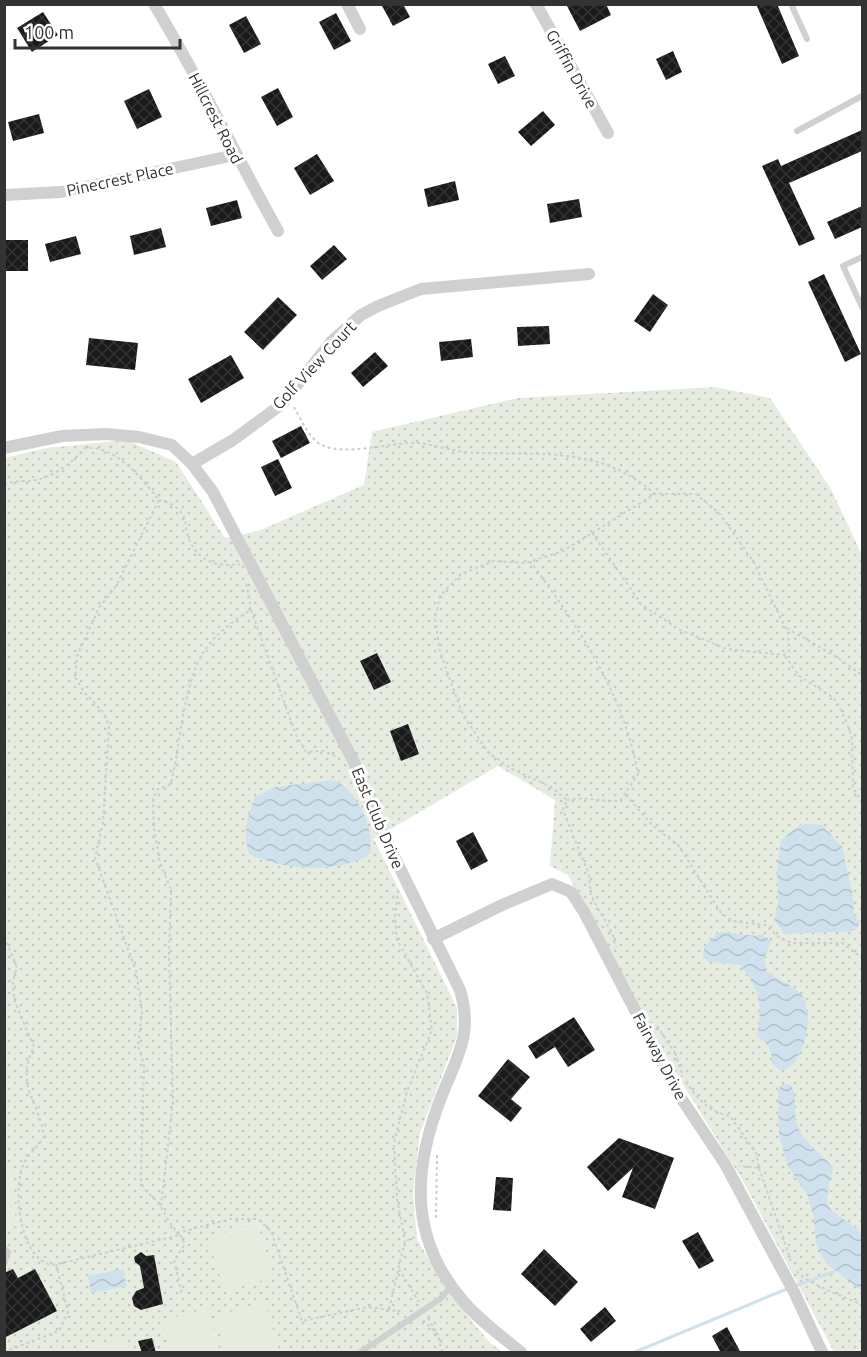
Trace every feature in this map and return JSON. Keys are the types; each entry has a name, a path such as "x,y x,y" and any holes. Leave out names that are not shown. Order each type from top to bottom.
{"street":[{"name":"Hillcrest Road","path":"154,4 183,52 235,155 278,231"},
{"path":"347,4 360,29"},
{"name":"Griffin Drive","path":"536,4 608,133"},
{"name":"Pinecrest Place","path":"4,195 61,192 235,155"},
{"name":"Golf View Court","path":"192,464 250,428 287,396 344,329 378,306 421,289 589,274"},
{"name":"East Club Drive","path":"4,448 62,436 90,434 139,437 172,446 192,464 213,492 356,764 379,826 460,990 466,1012 465,1032 427,1132 422,1165 420,1200 424,1234 452,1287 464,1302 521,1353"},
{"name":"Fairway Drive","path":"433,939 552,884 571,892 584,912 679,1095 725,1164 794,1292 822,1353"}],"lane":[{"path":"791,4 807,39"},
{"path":"797,131 862,96"},
{"path":"862,257 843,266 862,307"},
{"path":"4,1248 8,1252 4,1264"},
{"path":"361,1353 424,1311 452,1287"}],"path":[{"path":"287,396 316,441 324,446 337,448 414,443 463,452 530,452 584,459 607,463 643,484 655,494"},
{"path":"4,484 20,479 37,480 54,472 76,459 90,434"},
{"path":"84,448 97,447 117,457 159,500 171,503 183,515 187,534 196,554 211,563 228,566 250,563"},
{"path":"530,561 590,647 632,738 638,774 620,801 602,802 585,797 567,800 551,787 510,768 488,752 463,715 440,652 435,619 440,597 461,574 494,561 530,561 563,551 655,494 696,494 720,514 753,561 785,627 789,651 784,656"},
{"path":"159,500 116,586 99,608 77,656 75,677 84,692 104,713 109,726 103,823 95,858 136,971 142,1013 138,1046 144,1065 141,1180 143,1191 160,1206 168,1223 185,1244 174,1260 182,1295"},
{"path":"592,533 642,605 671,624 727,649 784,656 799,676 834,698 852,738 853,788 862,802"},
{"path":"245,575 251,610 296,735 306,752 323,751 356,764"},
{"path":"160,1206 173,1101 169,954 171,889 160,863 154,828 153,798 158,789 171,784 186,705 197,665 204,651 239,617 251,610"},
{"path":"785,627 862,675"},
{"path":"626,795 652,825 679,846 721,913 733,921 765,925 781,939 792,942 842,943 862,958"},
{"path":"567,800 563,810 589,874 591,896 612,933 621,957"},
{"path":"398,889 395,918 397,940 426,993 432,1030 406,1091 394,1143 398,1198 405,1240"},
{"path":"4,937 17,967 13,981 14,999 34,1047 26,1062 26,1085 43,1128 44,1137 23,1164 19,1192 22,1230 32,1253 49,1264 56,1264 230,1219 258,1219 271,1231 303,1321 368,1307 397,1311 403,1325"},
{"path":"651,1017 675,1053 684,1078 694,1093 714,1113 730,1116 756,1153 792,1265 801,1277 862,1305"},
{"path":"662,1062 675,1053"},
{"path":"725,1164 759,1168"},
{"path":"4,1352 59,1331 68,1312 56,1264"},
{"path":"399,1269 438,1335 442,1353"},
{"path":"400,1317 420,1318 438,1335"}],"shaded area":[{"path":"714,387 770,398 831,489 862,555 862,1352 834,1352 743,1181 669,1062 568,875 550,866 555,800 498,766 374,839 457,1008 457,1036 420,1133 413,1193 417,1239 445,1288 489,1342 503,1352 5,1352 4,458 47,448 126,440 176,462 225,538 258,531 364,485 372,432 518,398"},
{"path":"4,1155 13,1181 16,1226 4,1232"},
{"path":"257,1222 274,1277 225,1292 208,1238"},
{"path":"265,1302 279,1352 225,1352 215,1316"},
{"path":"208,1308 220,1352 170,1352 162,1321"},
{"path":"124,1337 129,1352 77,1351"}],"water":[{"path":"334,780 358,802 368,824 370,846 368,856 339,866 308,868 278,864 249,854 246,833 254,798 275,787"},
{"path":"801,824 822,825 842,847 853,896 854,914 860,923 855,931 784,934 774,920 778,905 777,870 781,840"},
{"path":"717,933 756,936 762,934 771,941 764,959 767,972 795,989 804,999 808,1018 805,1040 797,1059 787,1068 779,1070 772,1063 769,1047 757,1036 758,999 747,974 740,965 709,962 703,956 705,946"},
{"path":"782,1084 790,1084 792,1088 795,1097 796,1121 802,1136 833,1168 828,1195 830,1208 862,1233 862,1291 826,1263 816,1244 814,1218 807,1194 788,1167 779,1136 778,1090"},
{"path":"123,1269 127,1286 91,1293 88,1276"}],"building":[{"path":"381,4 403,4 410,17 393,26"},
{"path":"566,4 606,4 611,15 580,31"},
{"path":"756,4 777,4 799,56 782,64"},
{"path":"43,12 58,35 32,52 17,28"},
{"path":"336,13 351,41 334,50 319,22"},
{"path":"246,16 261,44 244,53 229,25"},
{"path":"673,51 682,72 666,80 656,59"},
{"path":"505,56 515,76 498,84 488,64"},
{"path":"278,88 293,117 277,126 261,97"},
{"path":"149,89 162,117 137,129 124,101"},
{"path":"543,111 555,125 531,146 518,132"},
{"path":"39,114 44,133 13,141 8,122"},
{"path":"862,130 862,151 789,183 815,239 799,246 762,166 778,159 781,166"},
{"path":"317,154 334,181 310,195 294,168"},
{"path":"455,181 459,200 428,207 424,189"},
{"path":"579,199 582,217 550,223 547,204"},
{"path":"237,200 242,218 211,226 206,208"},
{"path":"862,206 862,227 835,239 827,222"},
{"path":"161,228 166,247 134,255 130,236"},
{"path":"76,236 81,254 50,262 45,244"},
{"path":"4,240 28,240 28,271 4,271"},
{"path":"334,245 347,259 322,280 310,266"},
{"path":"824,274 861,354 845,362 808,282"},
{"path":"653,294 668,305 650,332 634,321"},
{"path":"278,297 297,315 263,350 244,332"},
{"path":"549,326 550,344 518,346 517,327"},
{"path":"89,338 138,343 135,370 86,365"},
{"path":"471,339 473,357 441,361 439,342"},
{"path":"375,352 388,366 363,387 351,373"},
{"path":"231,355 244,378 201,403 188,379"},
{"path":"301,426 310,443 281,458 272,441"},
{"path":"278,459 292,488 275,496 261,467"},
{"path":"377,653 391,682 374,690 360,661"},
{"path":"408,724 419,754 401,761 390,731"},
{"path":"473,832 488,861 471,870 456,841"},
{"path":"574,1017 595,1050 568,1067 555,1047 536,1059 528,1046"},
{"path":"508,1059 530,1077 511,1099 522,1108 511,1122 478,1096"},
{"path":"619,1138 674,1158 655,1209 622,1197 633,1168 608,1191 587,1167"},
{"path":"496,1177 513,1178 511,1211 493,1210"},
{"path":"698,1232 714,1261 699,1269 682,1241"},
{"path":"544,1249 578,1282 555,1306 521,1274"},
{"path":"141,1252 146,1256 154,1255 163,1304 141,1310 134,1306 132,1298 136,1291 144,1288 140,1266 135,1262 134,1257"},
{"path":"13,1269 18,1278 35,1269 57,1311 4,1338 4,1273"},
{"path":"605,1307 616,1321 591,1342 580,1329"},
{"path":"727,1327 741,1353 721,1353 712,1336"},
{"path":"152,1338 156,1353 142,1353 138,1341"}],"waterway":[{"path":"795,1286 836,1271"},
{"path":"635,1352 789,1288"}]}
